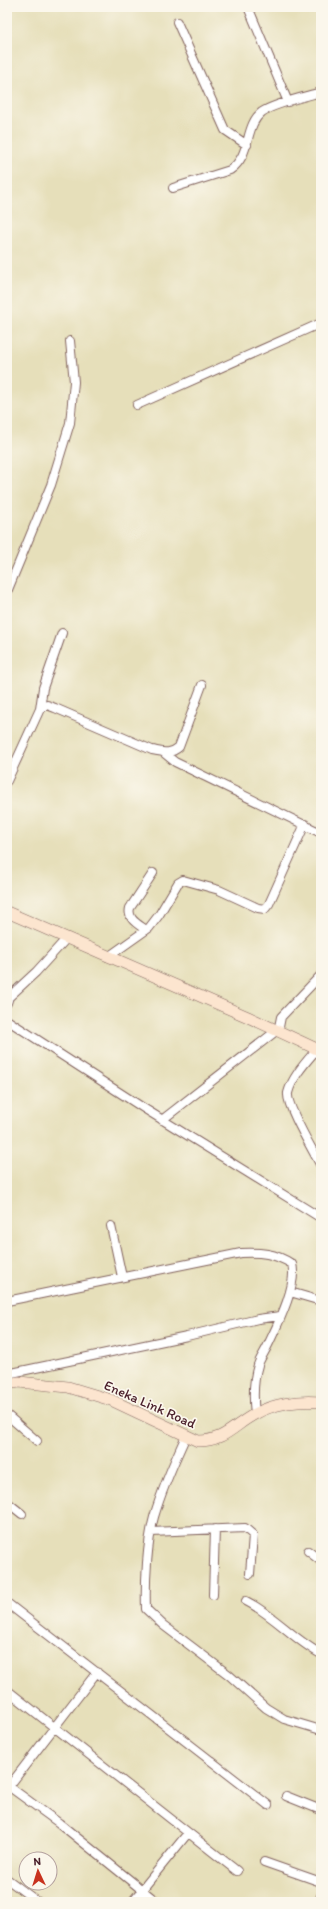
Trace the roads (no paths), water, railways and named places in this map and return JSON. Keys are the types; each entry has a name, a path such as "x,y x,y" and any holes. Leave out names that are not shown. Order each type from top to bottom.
{"street":[{"path":"248,7 288,102"},
{"path":"177,22 225,130 247,145"},
{"path":"173,188 230,170 237,166 244,155 254,122 262,112 321,92"},
{"path":"137,405 321,323"},
{"path":"7,592 51,485 70,422 74,382 70,340"},
{"path":"7,781 40,709 43,688 62,633"},
{"path":"40,709 47,705 152,750 164,753 173,752 179,747 202,685"},
{"path":"164,753 175,762 321,833"},
{"path":"108,957 146,930 159,915 178,883 183,880 219,890 258,908 265,909 270,904 305,824"},
{"path":"146,930 131,918 129,913 130,908 153,873"},
{"path":"7,912 248,1017 277,1032 319,1050 301,1068 290,1089 288,1098 292,1110 321,1166"},
{"path":"7,1003 10,997 36,972 66,939"},
{"path":"162,1120 277,1032 281,1017 321,975"},
{"path":"7,1020 162,1120 321,1218"},
{"path":"112,1226 122,1277"},
{"path":"7,1301 241,1253 258,1252 272,1254 292,1264 294,1272 290,1292 275,1330 259,1363 255,1376 253,1394 255,1414"},
{"path":"290,1292 321,1302"},
{"path":"7,1374 188,1336 258,1319 280,1316"},
{"name":"Eneka Link Road","path":"7,1384 18,1382 68,1387 110,1400 198,1441 209,1441 222,1437 255,1414 277,1405 321,1402"},
{"path":"7,1415 37,1441"},
{"path":"186,1436 162,1492 151,1532 146,1609 163,1625 229,1675 266,1708 284,1719 321,1730"},
{"path":"7,1502 22,1514"},
{"path":"151,1532 245,1528 253,1535 250,1574"},
{"path":"213,1595 214,1529"},
{"path":"308,1551 321,1561"},
{"path":"246,1601 275,1620 299,1640 321,1654"},
{"path":"7,1603 268,1805"},
{"path":"96,1672 55,1728 8,1787 59,1823 157,1902"},
{"path":"7,1690 237,1871"},
{"path":"286,1796 321,1810"},
{"path":"132,1902 188,1833"},
{"path":"264,1862 321,1882"},
{"path":"7,1879 38,1902"},
{"path":"319,1902 321,1896"}]}
